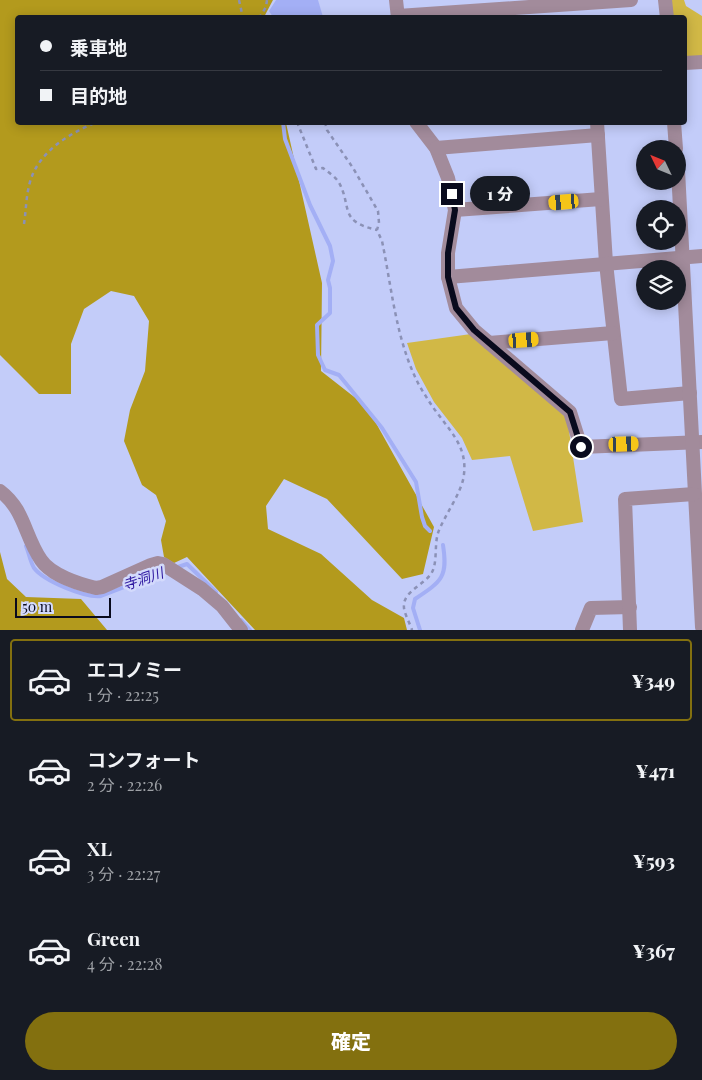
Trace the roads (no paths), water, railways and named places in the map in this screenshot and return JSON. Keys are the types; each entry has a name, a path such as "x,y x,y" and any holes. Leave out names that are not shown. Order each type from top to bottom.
{"street":[{"path":"396,0 398,15"},
{"path":"425,15 631,0"},
{"path":"665,0 667,15"},
{"path":"687,63 702,62"},
{"path":"418,125 436,148 448,178 455,210 448,253 448,277 456,308 474,330 570,412 581,447 697,442"},
{"path":"674,125 675,140"},
{"path":"436,148 598,129 606,263 621,399 690,393"},
{"path":"679,190 690,393 697,442 694,494 702,628"},
{"path":"455,210 601,199"},
{"path":"448,277 683,256 702,256"},
{"path":"489,343 613,334"},
{"path":"0,490 15,505 41,561 57,573 96,588 158,563 202,589 222,606 242,630"},
{"path":"630,630 625,499 694,494"},
{"path":"582,630 591,608 630,607"}],"water":[{"path":"276,0 318,0 322,15 272,15 269,11"}],"waterway":[{"path":"283,125 285,139 310,205 330,246 333,261 328,280 330,288 330,313 317,325 318,355 325,370 339,375 382,428 416,482 422,517 425,526 430,531"},
{"path":"420,630 413,608 415,599 441,577 445,564 443,545"},
{"name":"寺洞川","path":"26,546 34,568 39,573 65,588 94,596 101,596 166,571"},
{"name":"寺洞川","path":"175,568 187,564 216,592"},
{"name":"寺洞川","path":"241,620 250,630"}]}
